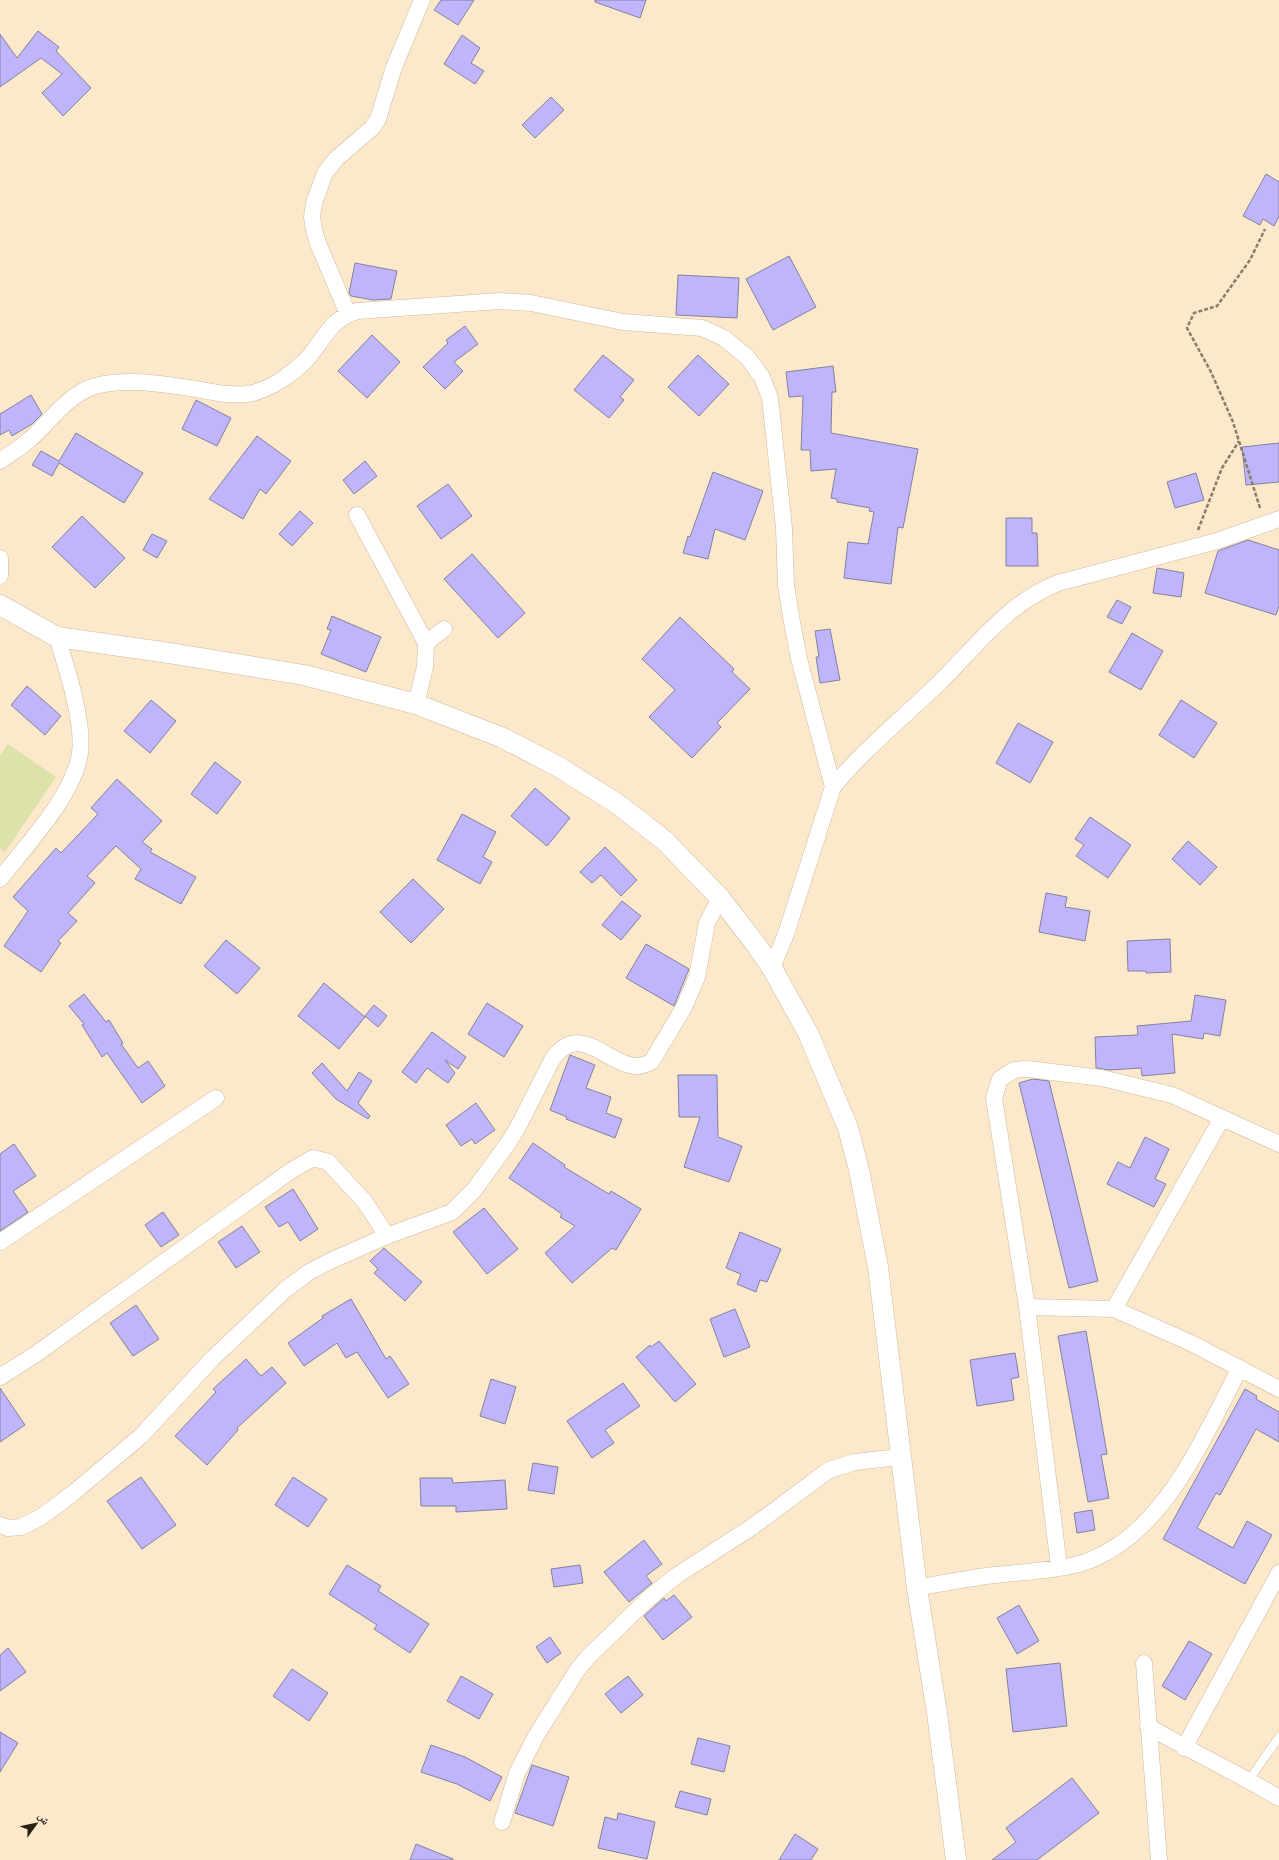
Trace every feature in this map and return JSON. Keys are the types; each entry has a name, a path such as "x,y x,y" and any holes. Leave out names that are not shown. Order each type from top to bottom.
{"street":[{"path":"348,314 316,235 312,217 314,203 325,173 341,155 372,128 378,119 394,67 422,0"},
{"path":"0,461 30,440 59,408 71,398 97,385 119,382 176,386 232,394 252,393 286,377 306,360 337,320 357,311 500,301 531,303 623,322 702,328 724,338 747,358 762,377 770,398 784,528 786,585 799,658 833,787"},
{"path":"357,515 426,643 425,667 416,704"},
{"path":"772,968 786,934 833,787 853,764 937,685 999,622 1024,601 1042,590 1058,583 1190,549 1272,521"},
{"path":"0,558 0,576"},
{"path":"0,604 56,637 161,651 304,675 416,704 503,738 566,771 619,805 665,841 720,898 772,968 808,1033 848,1128 859,1170 878,1267 917,1588 937,1713 956,1860"},
{"path":"426,643 444,629"},
{"path":"0,879 55,809 71,780 80,755 81,739 77,716 66,664 56,637"},
{"path":"0,1525 8,1528 21,1527 40,1517 72,1494 141,1436 213,1358 285,1290 309,1272 387,1236 439,1218 452,1212 464,1202 512,1136 552,1060 558,1050 565,1045 580,1043 605,1052 630,1066 646,1065 652,1061 659,1052 686,1003 697,977 707,923 720,898"},
{"path":"1059,1567 1027,1307 994,1098 1000,1079 1014,1070 1028,1069 1102,1078 1172,1095 1279,1144"},
{"path":"0,1242 216,1098"},
{"path":"1114,1309 1222,1118"},
{"path":"0,1378 36,1354 292,1170 313,1158 328,1162 365,1202 387,1236"},
{"path":"1027,1307 1114,1309 1191,1343 1279,1389"},
{"path":"917,1588 982,1577 1078,1564 1110,1549 1142,1527 1170,1494 1196,1450 1240,1368"},
{"path":"502,1822 517,1773 536,1736 576,1672 587,1658 649,1598 676,1576 752,1527 829,1470 855,1462 900,1457"},
{"path":"1184,1748 1279,1573"},
{"path":"1144,1663 1148,1726 1156,1801 1159,1860"},
{"path":"1148,1726 1184,1748 1249,1780 1279,1798"}],"lane":[{"path":"1249,1780 1279,1737"}],"path":[{"path":"1265,229 1250,260 1217,306 1194,313 1187,328 1211,372 1272,521"},
{"path":"1190,549 1222,468 1239,441"}],"green space":[{"path":"8,744 56,777 5,852 0,849 0,756"}],"building":[{"path":"441,0 474,0 458,25 434,10"},
{"path":"595,0 646,0 640,18 595,2"},
{"path":"38,31 59,47 56,51 91,88 63,116 42,93 62,74 41,58 0,87 0,34 17,58"},
{"path":"462,35 480,48 471,63 484,71 475,84 444,64"},
{"path":"551,97 564,110 535,138 522,125"},
{"path":"1266,174 1279,182 1279,217 1274,226 1263,219 1260,225 1243,216"},
{"path":"789,256 816,307 773,330 746,279"},
{"path":"355,263 397,271 391,299 373,300 351,296 349,293"},
{"path":"678,275 739,278 737,318 676,315"},
{"path":"465,326 478,344 454,362 463,371 445,389 423,367 448,343 446,340"},
{"path":"372,335 400,362 367,398 338,371"},
{"path":"603,355 634,380 620,397 624,400 609,418 574,390"},
{"path":"698,355 729,384 699,416 668,387"},
{"path":"833,366 836,392 832,392 831,433 918,449 903,528 898,527 891,584 844,578 848,542 868,544 874,512 869,511 870,508 837,502 837,499 831,498 836,469 811,471 810,450 801,450 803,396 789,397 786,372"},
{"path":"31,395 42,414 32,424 12,436 9,430 0,435 0,414"},
{"path":"196,400 231,418 217,446 182,429"},
{"path":"76,433 143,473 124,503 59,463 52,476 32,465 41,451 59,461"},
{"path":"257,436 291,461 266,494 260,489 243,519 209,499"},
{"path":"1279,443 1279,482 1246,485 1242,447"},
{"path":"365,461 377,476 354,494 343,480"},
{"path":"713,472 763,491 745,540 715,529 708,559 683,553 688,536 690,537"},
{"path":"1196,473 1204,500 1175,508 1167,482"},
{"path":"448,484 472,516 441,539 417,506"},
{"path":"300,511 313,523 292,546 279,534"},
{"path":"82,516 125,558 95,588 52,547"},
{"path":"1006,518 1032,518 1032,533 1037,533 1038,566 1006,566"},
{"path":"152,534 167,541 157,558 143,550"},
{"path":"1248,540 1279,550 1279,606 1276,615 1205,593 1218,551"},
{"path":"472,554 525,613 498,638 444,579"},
{"path":"1157,568 1184,573 1181,597 1153,593"},
{"path":"1117,600 1131,607 1122,624 1107,617"},
{"path":"332,616 381,637 366,672 321,654 331,630 327,629"},
{"path":"680,617 734,669 732,672 750,689 717,723 721,727 692,758 649,717 675,690 642,659"},
{"path":"830,629 840,680 820,683 816,657 819,657 815,631"},
{"path":"1132,633 1163,651 1141,690 1109,672"},
{"path":"27,686 61,716 45,735 11,705"},
{"path":"151,700 176,721 150,753 124,731"},
{"path":"1181,700 1217,723 1194,758 1159,735"},
{"path":"1018,723 1053,742 1030,783 996,763"},
{"path":"215,762 241,782 217,814 191,794"},
{"path":"117,779 162,821 142,842 152,849 150,852 196,877 181,904 135,879 141,869 116,846 87,876 95,883 68,913 77,921 58,941 61,943 41,972 4,946 28,911 13,897 56,848 61,853 98,814 91,808"},
{"path":"535,788 570,818 547,846 511,816"},
{"path":"462,814 496,832 483,857 492,862 480,884 437,860"},
{"path":"1090,817 1131,845 1108,878 1076,856 1084,845 1075,839"},
{"path":"1188,841 1217,867 1200,885 1172,859"},
{"path":"605,847 637,880 621,896 601,875 592,883 580,872"},
{"path":"413,879 444,909 411,943 380,912"},
{"path":"1046,893 1067,897 1065,907 1090,911 1085,941 1039,932"},
{"path":"622,901 641,916 621,940 602,925"},
{"path":"1170,939 1171,972 1146,973 1146,971 1128,971 1127,941"},
{"path":"226,940 260,968 237,994 204,966"},
{"path":"646,944 689,969 674,1006 626,978"},
{"path":"324,983 365,1017 339,1049 298,1016"},
{"path":"84,994 106,1022 109,1020 123,1043 121,1044 138,1068 148,1061 165,1086 142,1103 107,1053 102,1057 82,1025 84,1024 69,1006"},
{"path":"1195,995 1226,1000 1220,1036 1204,1033 1203,1039 1172,1034 1175,1073 1142,1076 1141,1068 1109,1070 1096,1068 1095,1037 1138,1035 1137,1026 1191,1021"},
{"path":"487,1003 523,1026 504,1057 468,1034"},
{"path":"374,1005 387,1016 378,1027 365,1016"},
{"path":"432,1032 466,1057 458,1069 445,1060 455,1073 448,1083 427,1068 416,1083 402,1072"},
{"path":"570,1055 595,1065 586,1088 611,1097 606,1113 622,1119 615,1138 566,1119 567,1117 550,1110"},
{"path":"322,1063 347,1091 359,1072 372,1081 358,1103 370,1116 368,1119 336,1099 312,1073"},
{"path":"678,1075 717,1075 718,1137 742,1146 729,1182 684,1167 700,1117 679,1117"},
{"path":"1033,1079 1049,1081 1098,1281 1069,1288 1019,1083"},
{"path":"476,1103 495,1130 475,1144 472,1139 461,1146 446,1125"},
{"path":"1145,1137 1169,1149 1155,1179 1166,1184 1154,1207 1107,1184 1118,1162 1130,1168"},
{"path":"533,1143 565,1165 564,1167 609,1194 611,1191 641,1209 616,1250 612,1248 572,1283 545,1253 575,1226 560,1217 562,1214 509,1178"},
{"path":"14,1144 36,1176 13,1191 28,1212 0,1231 0,1154"},
{"path":"293,1189 318,1229 300,1241 288,1222 279,1227 265,1207"},
{"path":"484,1208 518,1249 487,1274 453,1232"},
{"path":"163,1212 179,1235 161,1247 145,1225"},
{"path":"242,1226 260,1252 236,1268 218,1242"},
{"path":"740,1232 781,1249 767,1282 760,1280 756,1292 737,1284 741,1274 726,1268"},
{"path":"384,1248 422,1282 405,1301 374,1273 378,1269 370,1261"},
{"path":"351,1299 386,1359 390,1356 409,1384 388,1398 357,1352 346,1358 337,1343 304,1366 288,1343 323,1318 322,1316"},
{"path":"136,1305 159,1339 133,1356 110,1323"},
{"path":"735,1309 750,1347 724,1357 710,1319"},
{"path":"1086,1331 1107,1454 1101,1455 1109,1498 1088,1502 1058,1336"},
{"path":"659,1341 696,1384 675,1402 636,1357 650,1345 651,1347"},
{"path":"1015,1353 1019,1377 1011,1379 1014,1400 977,1406 970,1360"},
{"path":"246,1359 261,1376 272,1367 286,1383 237,1428 238,1430 207,1465 175,1436 216,1392 213,1389"},
{"path":"491,1379 516,1387 505,1424 480,1416"},
{"path":"623,1383 640,1406 605,1430 614,1443 592,1458 567,1421"},
{"path":"0,1388 25,1425 0,1442"},
{"path":"1245,1389 1257,1396 1256,1399 1279,1412 1279,1442 1256,1429 1220,1495 1216,1493 1197,1528 1233,1548 1247,1521 1272,1535 1245,1584 1163,1539"},
{"path":"533,1463 558,1467 554,1494 528,1490"},
{"path":"141,1477 176,1525 142,1549 107,1501"},
{"path":"293,1477 327,1499 308,1527 275,1505"},
{"path":"420,1478 452,1478 453,1483 505,1480 507,1509 456,1512 456,1506 421,1506"},
{"path":"1092,1510 1095,1530 1077,1533 1074,1513"},
{"path":"644,1540 662,1564 646,1576 652,1583 629,1602 604,1572"},
{"path":"347,1565 381,1586 378,1591 429,1624 410,1653 374,1629 377,1625 329,1594"},
{"path":"580,1565 583,1583 554,1587 551,1569"},
{"path":"674,1595 692,1617 663,1640 644,1616 664,1598 666,1601"},
{"path":"1019,1605 1039,1641 1017,1654 997,1618"},
{"path":"550,1637 561,1653 547,1663 536,1647"},
{"path":"1189,1641 1212,1654 1185,1700 1162,1686"},
{"path":"8,1648 26,1672 0,1691 0,1655"},
{"path":"1060,1663 1067,1726 1013,1732 1006,1669"},
{"path":"292,1669 328,1693 309,1721 273,1696"},
{"path":"461,1676 493,1694 479,1719 447,1701"},
{"path":"628,1676 643,1695 621,1713 605,1694"},
{"path":"0,1732 18,1743 0,1772"},
{"path":"698,1738 730,1746 724,1772 691,1764"},
{"path":"431,1745 465,1757 502,1777 490,1801 457,1784 421,1772"},
{"path":"532,1765 569,1777 553,1826 515,1813"},
{"path":"1072,1778 1099,1813 1037,1860 992,1860 1016,1842 1006,1828"},
{"path":"680,1791 711,1799 707,1815 675,1807"},
{"path":"618,1813 655,1822 647,1859 598,1848 605,1817 617,1820"},
{"path":"795,1834 818,1849 811,1860 779,1860"},
{"path":"416,1844 453,1859 453,1860 410,1860"}]}
